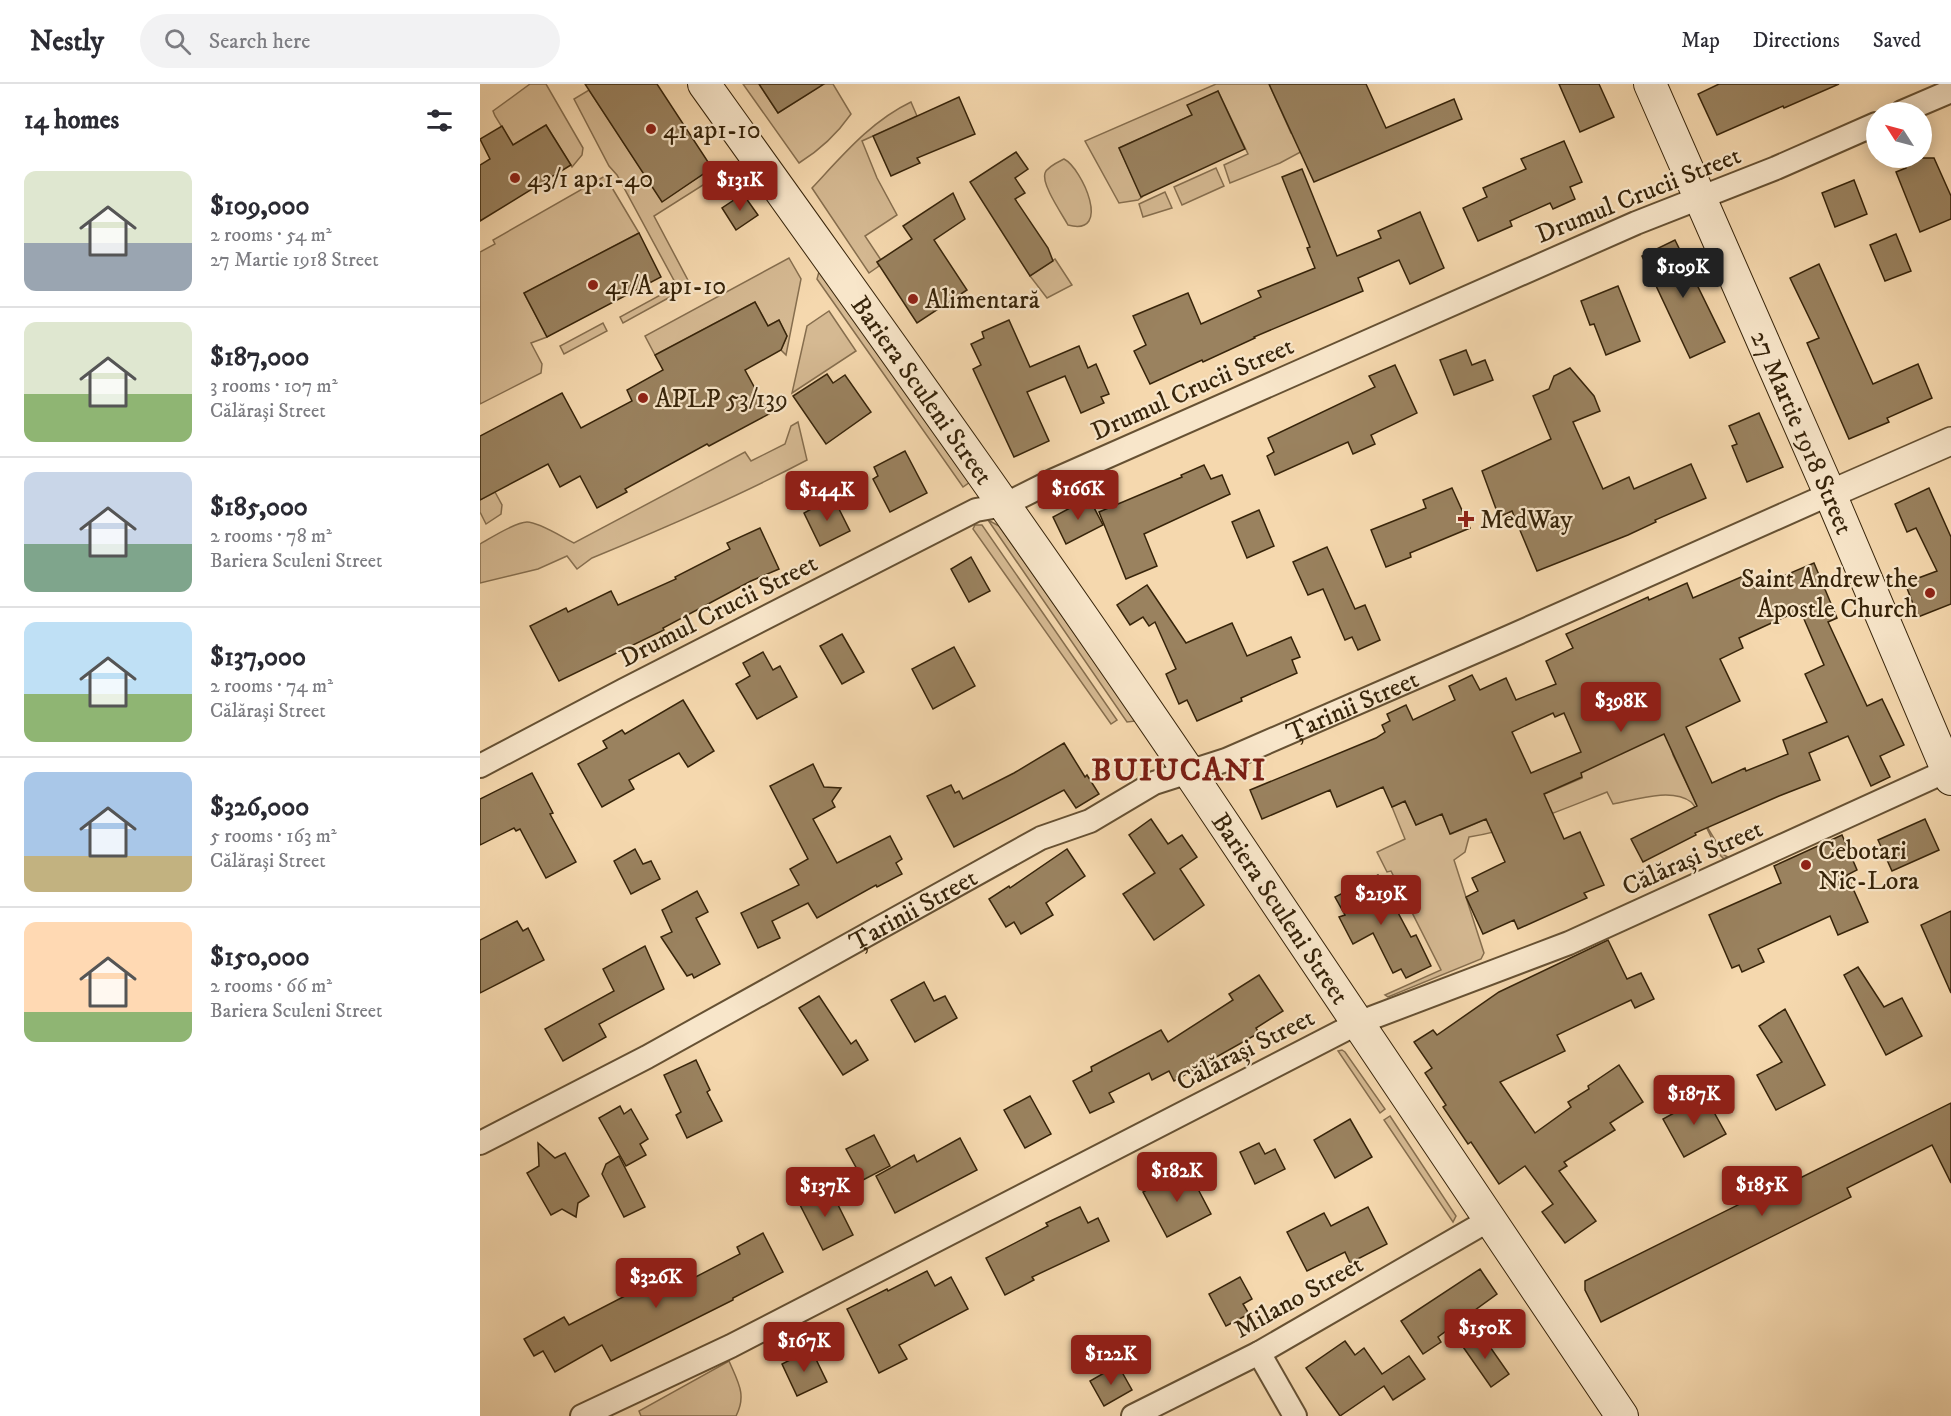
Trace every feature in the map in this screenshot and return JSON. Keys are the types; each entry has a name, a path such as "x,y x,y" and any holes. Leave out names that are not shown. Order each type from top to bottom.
{"main road":[{"name":"Bariera Sculeni Street","path":"705,84 1004,505 1190,773 1488,1220 1622,1416"},
{"name":"27 Martie 1918 Street","path":"1650,84 1950,773"}],"street":[{"path":"1925,102 1951,91"},
{"name":"Drumul Crucii Street","path":"480,766 976,510 1004,505 1098,460 1636,223 1776,168 1866,128"},
{"name":"Țarinii Street","path":"480,1143 647,1057 1041,838 1090,821 1154,783 1226,760 1951,441"},
{"name":"Călărași Street","path":"582,1416 731,1346 1358,1023 1569,944 1950,773"},
{"name":"Milano Street","path":"1133,1416 1259,1353 1488,1220"},
{"path":"1259,1353 1295,1416"}],"shaded area":[{"path":"530,84 546,84 583,148 582,155 572,167 546,125 513,145 495,116 493,111"},
{"path":"743,84 759,84 778,113 819,87 818,84 833,84 851,114 828,141 799,163"},
{"path":"1216,84 1269,84 1291,133 1318,121 1325,139 1280,163 1230,183 1224,165 1248,154 1218,91 1192,115 1119,148 1142,197 1138,200 1119,203 1085,141"},
{"path":"589,90 662,201 717,165 722,173 654,216 690,284 623,323 620,317 677,286 574,99"},
{"path":"911,102 917,116 862,141 877,178 897,215 865,236 881,260 877,262 879,266 869,273 812,188 870,129"},
{"path":"1064,159 1079,175 1090,200 1089,221 1081,226 1068,225 1046,184 1046,171"},
{"path":"1216,168 1224,186 1182,205 1174,187"},
{"path":"605,176 639,233 524,293 547,337 531,343 542,364 541,373 480,404 480,252 495,244 493,240"},
{"path":"1165,192 1172,208 1143,217 1139,204"},
{"path":"789,258 801,279 786,355 781,350 787,336 779,320 768,326 755,302 655,355 645,336"},
{"path":"1055,259 1072,285 1047,298 1030,276"},
{"path":"820,268 970,482 963,487 817,279"},
{"path":"829,311 856,351 792,393 807,326"},
{"path":"603,323 607,331 564,354 560,346"},
{"path":"798,422 807,460 781,474 701,512 592,558 577,569 567,556 538,569 480,583 480,544 510,527 527,522 532,523 574,543 745,452 751,461 785,444 791,426"},
{"path":"495,492 502,505 501,514 486,524 480,512 480,500"},
{"path":"988,520 999,526 1136,721 1127,722"},
{"path":"975,525 982,525 1117,720 1111,724 973,529"},
{"path":"1666,724 1673,755 1709,830 1724,855 1728,857 1724,859 1720,855 1691,802 1674,795 1653,796 1613,804 1607,792 1522,824 1469,837 1465,852 1454,860 1484,953 1481,959 1388,997 1385,995 1441,970 1391,871 1387,872 1377,852 1405,839 1392,807 1405,801 1416,825 1441,812 1451,834 1582,778 1576,762"},
{"path":"1342,1050 1385,1109 1380,1113 1338,1051"},
{"path":"1390,1116 1456,1216 1453,1222 1384,1120"},
{"path":"729,1361 741,1395 736,1416 641,1416 639,1411"}],"building":[{"name":"41 ap1-10","path":"585,84 657,84 712,168 662,202"},
{"path":"759,84 824,84 778,113"},
{"path":"1269,84 1366,84 1386,128 1454,99 1462,119 1314,182"},
{"path":"1559,84 1599,84 1614,117 1580,132"},
{"path":"1719,84 1839,84 1717,135 1698,94"},
{"path":"1218,91 1245,149 1141,197 1119,148 1192,115 1187,105"},
{"path":"959,97 975,134 917,158 920,163 891,176 873,136"},
{"name":"43/1 ap.1-40","path":"546,125 571,165 480,221 480,165 490,159 480,139 502,126 513,145"},
{"path":"1564,141 1582,182 1570,187 1575,199 1553,209 1550,203 1510,221 1512,226 1478,241 1463,208 1487,197 1483,188 1526,169 1521,159"},
{"path":"1016,152 1028,169 1015,178 1025,193 1015,199 1048,248 1053,261 1030,276 970,182"},
{"path":"1932,158 1934,158 1951,196 1951,219 1920,232 1896,172 1906,168 1932,168"},
{"path":"1302,169 1337,256 1381,238 1378,231 1420,212 1444,268 1410,284 1399,260 1358,278 1363,291 1150,384 1134,351 1146,345 1133,316 1188,293 1201,324 1261,297 1258,291 1315,268 1307,248 1310,247 1282,177"},
{"path":"1854,180 1867,214 1835,227 1822,193"},
{"path":"953,193 965,219 934,240 967,290 917,323 877,262 912,239 903,226"},
{"path":"743,194 758,215 736,230 722,208"},
{"name":"41/A ap1-10","path":"639,233 661,277 547,337 524,293"},
{"path":"1896,234 1911,271 1885,281 1870,245"},
{"path":"1675,240 1725,342 1690,358 1642,256"},
{"path":"1819,264 1873,384 1918,364 1932,398 1887,418 1889,422 1849,439 1807,343 1819,338 1790,278"},
{"path":"1618,286 1640,341 1606,355 1594,324 1590,325 1581,301"},
{"path":"755,302 768,326 779,320 787,336 781,350 745,370 769,414 709,446 707,444 625,489 627,492 597,508 580,476 560,487 548,464 480,500 480,436 562,393 581,428 632,401 627,390 663,370 655,355"},
{"path":"1009,320 1030,367 1079,346 1088,368 1096,364 1109,394 1101,397 1104,403 1081,413 1065,376 1027,392 1049,441 1014,457 973,369 981,365 971,344 984,338 982,332"},
{"path":"1466,350 1472,365 1485,360 1493,380 1454,395 1440,360"},
{"path":"1395,365 1417,413 1371,435 1375,444 1353,454 1348,442 1275,475 1267,456 1274,452 1268,438 1375,387 1369,376"},
{"path":"1570,368 1594,396 1600,411 1573,422 1603,489 1629,477 1634,489 1691,464 1706,498 1655,520 1656,522 1628,535 1537,571 1512,511 1499,517 1482,471 1551,439 1533,396 1549,389 1554,376"},
{"path":"827,374 833,383 845,375 871,412 826,444 793,396"},
{"path":"1759,413 1783,467 1747,482 1732,446 1737,444 1729,426"},
{"path":"905,451 927,493 890,512 873,479 878,476 874,467"},
{"path":"1204,465 1211,479 1222,475 1230,494 1144,534 1157,566 1126,579 1099,512 1182,477 1181,475"},
{"path":"1452,488 1470,528 1410,553 1411,557 1386,567 1371,530 1426,508 1423,500"},
{"path":"1929,488 1951,537 1951,604 1918,617 1905,583 1937,571 1916,528 1907,532 1895,504"},
{"path":"833,497 850,531 820,546 804,513"},
{"path":"1089,498 1103,525 1066,544 1053,517"},
{"path":"1259,510 1274,546 1247,558 1232,522"},
{"path":"760,528 779,569 751,581 663,628 664,630 559,681 530,626 566,608 568,612 611,591 618,605 676,579 675,577 730,549 727,543"},
{"path":"1327,547 1355,609 1365,605 1380,640 1358,650 1352,637 1345,640 1323,589 1308,595 1293,562"},
{"path":"971,557 990,591 969,602 951,569"},
{"path":"1814,563 1837,618 1828,622 1867,706 1882,699 1904,745 1880,756 1890,777 1871,786 1848,736 1809,753 1820,780 1695,833 1696,835 1643,862 1631,839 1697,806 1664,734 1581,773 1582,777 1544,794 1564,839 1580,832 1604,885 1584,893 1587,898 1518,929 1514,920 1483,934 1466,897 1478,891 1472,878 1505,862 1486,819 1450,834 1442,814 1416,825 1405,801 1392,807 1383,787 1337,807 1330,790 1262,819 1250,790 1376,738 1385,732 1382,725 1390,721 1387,714 1406,705 1413,720 1455,700 1449,686 1472,675 1480,690 1506,678 1516,700 1556,684 1546,661 1573,648 1566,634 1648,597 1649,600 1687,583 1693,598 1748,574 1755,588","holes":["1800,610 1824,665 1805,674 1827,722 1783,740 1788,754 1746,771 1745,768 1712,783 1686,727 1740,701 1720,659 1743,648 1739,638","1553,713 1555,717 1564,713 1581,752 1531,773 1512,732"]},
{"path":"1147,585 1186,643 1232,623 1247,656 1291,637 1300,657 1292,660 1297,673 1197,721 1187,700 1179,704 1166,674 1176,669 1155,622 1149,626 1143,617 1130,625 1117,605"},
{"path":"842,634 864,672 842,684 820,646"},
{"path":"954,647 975,686 933,709 912,669"},
{"path":"763,652 773,670 780,666 797,697 757,719 736,684 750,676 743,663"},
{"path":"683,700 714,751 688,767 679,753 629,780 634,789 602,807 578,764 607,748 603,741 622,730 625,734"},
{"path":"1064,743 1085,777 1087,775 1099,794 1076,808 1064,790 954,847 927,796 951,785 955,793 959,791 963,799 1014,773"},
{"path":"813,764 824,787 841,788 832,801 835,807 813,819 837,863 890,836 902,859 896,863 902,874 877,887 876,885 817,918 808,903 772,921 780,938 758,948 741,913 799,885 790,869 808,859 770,786"},
{"path":"532,773 553,813 550,814 576,862 546,878 520,829 516,831 514,828 480,845 480,799"},
{"path":"1151,819 1168,844 1182,835 1197,857 1180,869 1204,905 1154,940 1123,894 1155,873 1129,835"},
{"path":"1925,819 1939,850 1892,871 1878,840"},
{"path":"1842,835 1857,870 1847,875 1868,922 1838,935 1830,916 1758,949 1764,962 1742,972 1739,965 1732,968 1709,915 1781,883 1774,866"},
{"path":"635,849 643,864 651,861 660,879 631,894 614,861"},
{"path":"1067,849 1085,876 1046,903 1053,915 1021,934 1014,922 1006,927 989,899 1009,886 1010,888"},
{"path":"1378,875 1411,937 1416,935 1431,966 1406,978 1401,969 1393,973 1373,933 1353,944 1339,917 1345,915 1335,897"},
{"path":"697,891 708,912 696,918 720,964 694,978 692,974 687,976 661,937 672,932 662,910"},
{"path":"1951,911 1951,993 1921,925"},
{"path":"517,921 523,931 528,928 544,960 480,993 480,940"},
{"path":"1608,940 1627,979 1641,973 1654,999 1635,1008 1631,1000 1557,1035 1565,1051 1500,1082 1535,1133 1571,1107 1568,1102 1589,1089 1588,1086 1619,1065 1643,1102 1610,1123 1615,1130 1564,1162 1567,1166 1559,1171 1596,1221 1565,1243 1542,1212 1553,1204 1525,1166 1499,1184 1471,1142 1468,1144 1443,1107 1446,1105 1425,1073 1432,1068 1414,1042 1433,1030 1437,1035 1499,992"},
{"path":"645,946 664,989 599,1024 606,1037 563,1061 545,1029 614,991 603,969"},
{"path":"1858,967 1884,1007 1902,998 1922,1036 1886,1055 1844,975"},
{"path":"1259,975 1283,1011 1256,1028 1259,1033 1174,1081 1169,1071 1152,1080 1149,1073 1109,1093 1114,1102 1090,1113 1073,1081 1092,1071 1091,1067 1161,1030 1168,1042 1233,1000 1229,994"},
{"path":"924,982 934,1001 945,996 957,1018 915,1042 891,1000"},
{"path":"819,996 851,1044 856,1040 868,1060 843,1075 799,1008"},
{"path":"1785,1009 1825,1085 1776,1110 1757,1075 1782,1062 1759,1026"},
{"path":"696,1060 710,1090 707,1092 722,1121 687,1138 676,1115 681,1112 664,1075"},
{"path":"1030,1096 1051,1134 1025,1148 1004,1110"},
{"path":"1705,1096 1726,1134 1684,1157 1663,1119"},
{"path":"1951,1103 1951,1183 1932,1145 1847,1188 1851,1197 1601,1322 1585,1290 1585,1281 1782,1183 1784,1186"},
{"path":"620,1106 624,1114 631,1109 648,1139 640,1144 646,1155 626,1166 599,1118"},
{"path":"1350,1119 1372,1157 1335,1178 1314,1140"},
{"path":"874,1135 890,1166 863,1180 846,1149"},
{"path":"960,1138 977,1170 895,1213 876,1176 914,1155 917,1162"},
{"path":"538,1143 555,1158 565,1153 589,1196 578,1203 576,1217 562,1209 551,1215 527,1173 539,1166"},
{"path":"1259,1143 1265,1154 1275,1149 1285,1169 1255,1184 1240,1152"},
{"path":"619,1156 645,1207 624,1217 602,1174 606,1164"},
{"path":"1187,1168 1211,1214 1167,1237 1143,1192"},
{"path":"818,1186 824,1199 833,1195 853,1235 823,1250 796,1197"},
{"path":"1080,1207 1088,1223 1098,1218 1109,1241 1032,1277 1034,1280 1005,1295 986,1258 1048,1226 1046,1223"},
{"path":"1368,1207 1387,1244 1350,1263 1345,1252 1307,1271 1287,1232 1324,1213 1331,1226"},
{"path":"763,1233 783,1272 733,1300 611,1361 602,1345 555,1372 543,1351 534,1356 524,1339 564,1317 569,1325 648,1284 655,1298 740,1254 737,1247"},
{"path":"1480,1269 1497,1294 1438,1337 1441,1342 1423,1354 1401,1321"},
{"path":"927,1271 935,1286 951,1277 968,1309 899,1345 907,1359 879,1373 847,1309"},
{"path":"1240,1277 1252,1299 1243,1304 1249,1314 1226,1326 1209,1294"},
{"path":"1481,1334 1509,1374 1491,1387 1461,1344"},
{"path":"1345,1341 1355,1355 1364,1348 1382,1374 1409,1356 1425,1379 1393,1400 1384,1386 1340,1416 1306,1368"},
{"path":"811,1349 827,1382 797,1396 782,1364"},
{"path":"1118,1365 1132,1390 1104,1406 1090,1381"}],"place":[{"name":"41 ap1-10","path":"651,129"},
{"name":"43/1 ap.1-40","path":"515,178"},
{"name":"41/A ap1-10","path":"593,285"},
{"name":"Alimentară","path":"913,299"},
{"name":"APLP 53/139","path":"643,398"},
{"name":"MedWay","path":"1466,519"},
{"name":"Saint Andrew the Apostle Church","path":"1930,593"},
{"name":"Cebotari Nic-Lora","path":"1806,865"}],"district":[{"name":"BUIUCANI","path":"1179,769"}]}
